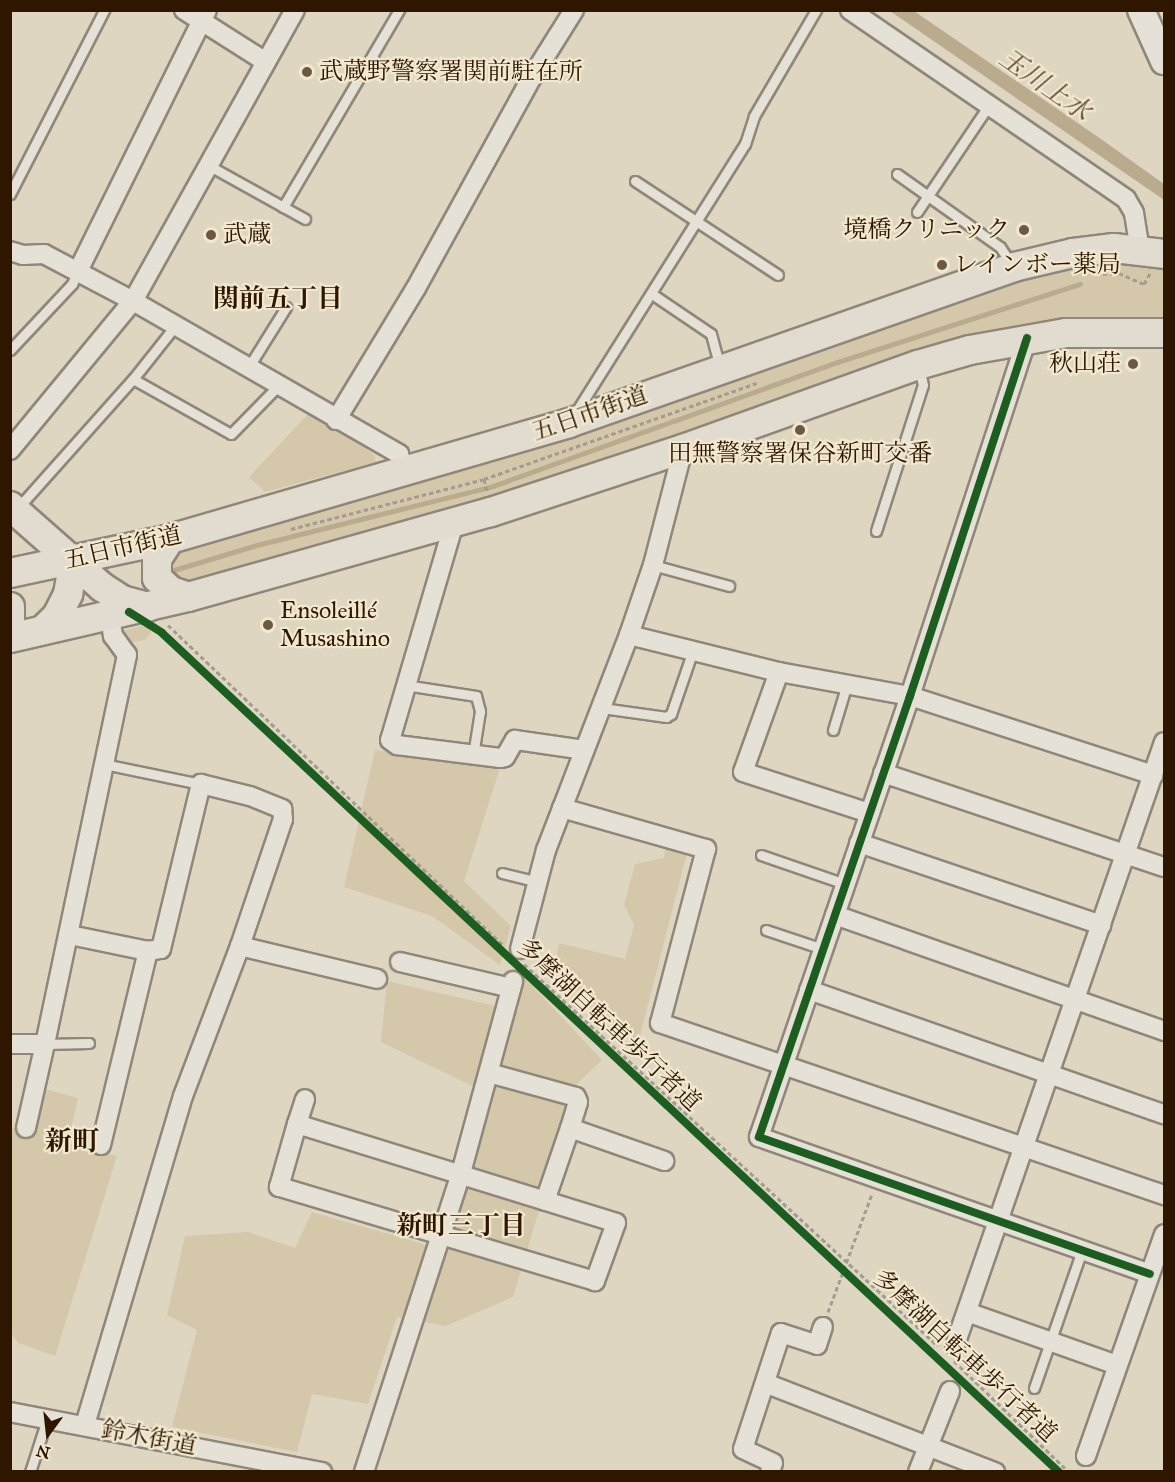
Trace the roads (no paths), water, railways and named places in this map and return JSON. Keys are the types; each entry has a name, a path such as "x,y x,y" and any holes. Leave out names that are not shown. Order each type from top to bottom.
{"main road":[{"path":"1141,10 1164,61"},
{"name":"五日市街道","path":"10,573 170,539 569,423 720,368 1014,267 1074,253 1114,248 1154,258"},
{"path":"10,638 110,616 155,615 188,597 454,523 683,449 918,365 970,350 1027,338 1105,332 1164,333"},
{"path":"13,508 74,559 102,587 122,600 155,615"},
{"path":"170,539 157,559 157,578 171,591 188,597"},
{"path":"43,630 57,616 68,594 74,559"},
{"path":"10,607 10,623"}],"street":[{"path":"184,10 205,16 266,62"},
{"path":"10,450 133,301 295,10"},
{"path":"336,420 416,288 532,77 574,10"},
{"path":"849,10 1126,199 1154,258"},
{"path":"78,271 205,16"},
{"path":"10,251 23,255 44,254 133,301 336,420 399,454 404,472"},
{"path":"1027,338 910,696 759,1137 1150,1274"},
{"path":"364,1472 461,1173 489,1073 514,965 537,882 562,808 602,708 653,565 683,449"},
{"path":"454,523 389,737 393,743 473,755 505,757 515,740 584,750"},
{"path":"26,1128 70,935 127,655 113,636 110,616"},
{"path":"629,635 780,672 910,696 1153,775"},
{"path":"780,672 743,772 869,813"},
{"path":"951,1349 968,1312 1164,741"},
{"path":"883,773 1164,867"},
{"path":"70,935 148,951 161,949 201,784 250,796 282,809 283,819 240,946 183,1096 85,1425"},
{"path":"562,808 706,849 660,1023 1164,1195"},
{"path":"859,843 1101,925"},
{"path":"834,915 1164,1031"},
{"path":"240,946 377,980"},
{"path":"101,1145 148,951"},
{"path":"400,962 514,965"},
{"path":"809,990 1164,1114"},
{"path":"10,1044 45,1044"},
{"path":"489,1073 576,1097 578,1102 545,1201"},
{"path":"297,1124 461,1173 616,1223 594,1281 279,1187 297,1124 305,1099"},
{"path":"570,1128 664,1161"},
{"path":"1086,1456 1164,1234"},
{"path":"968,1312 1117,1365"},
{"path":"770,1472 773,1463 744,1449 781,1333 817,1345 823,1328"},
{"path":"765,1383 929,1444 995,1472"},
{"path":"918,1472 950,1391"},
{"name":"鈴木街道","path":"10,1412 322,1472"}],"lane":[{"path":"10,194 104,10"},
{"path":"283,207 399,10"},
{"path":"569,423 745,144 754,116 816,10"},
{"path":"917,212 989,105"},
{"path":"208,165 305,219"},
{"path":"897,174 1000,247 1014,267"},
{"path":"635,182 778,275"},
{"path":"10,350 72,284 78,271"},
{"path":"652,294 711,334 720,368"},
{"path":"248,368 286,307"},
{"path":"13,508 132,379 175,326"},
{"path":"876,531 922,385 918,365"},
{"path":"132,379 231,434 278,386"},
{"path":"653,565 729,586"},
{"path":"602,708 666,717 671,714 693,650"},
{"path":"832,730 847,684"},
{"path":"405,685 476,696 480,711 473,755"},
{"path":"104,764 201,784"},
{"path":"761,855 845,884"},
{"path":"502,873 537,882"},
{"path":"766,930 823,949"},
{"path":"45,1044 89,1042"},
{"path":"1034,1388 1082,1250"},
{"path":"30,1472 47,1419"}],"waterway":[{"path":"174,570 257,545 493,486 838,362 1080,284"}],"place":[{"name":"武蔵野警察署関前駐在所","path":"307,72"},
{"name":"境橋クリニック","path":"1024,230"},
{"name":"武蔵","path":"211,235"},
{"name":"レインボー薬局","path":"942,265"},
{"name":"秋山荘","path":"1133,364"},
{"name":"田無警察署保谷新町交番","path":"800,430"},
{"name":"Ensoleillé Musashino","path":"268,625"}],"district":[{"name":"関前五丁目","path":"278,299"},
{"name":"新町","path":"72,1141"},
{"name":"新町三丁目","path":"461,1226"}],"water label":[{"name":"玉川上水","path":"1045,85"}]}
